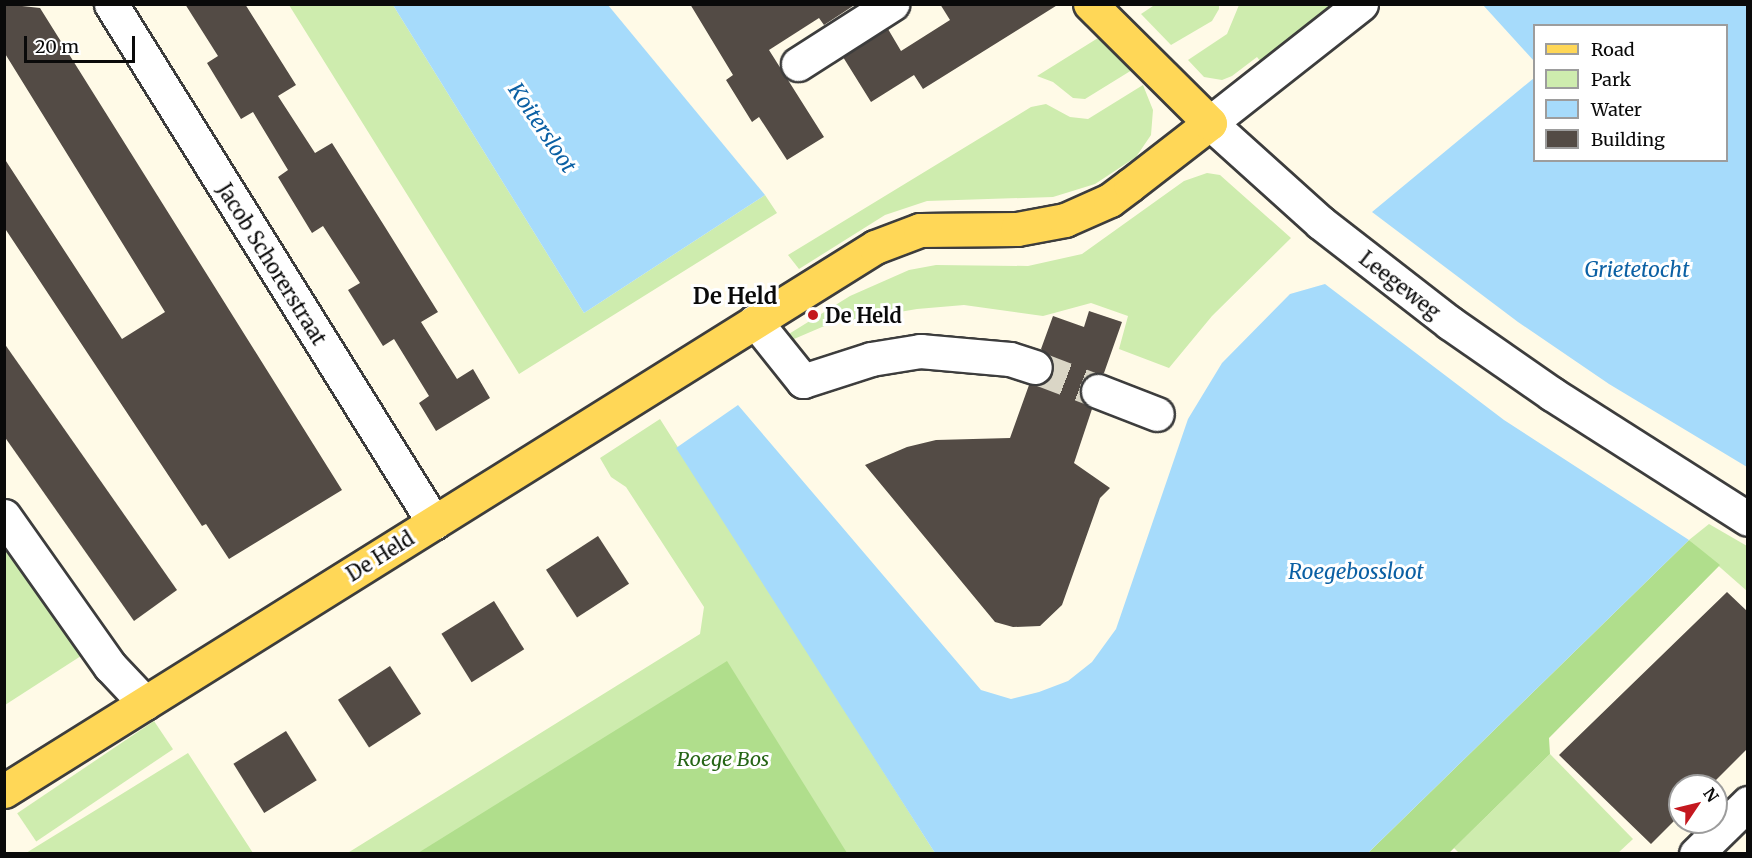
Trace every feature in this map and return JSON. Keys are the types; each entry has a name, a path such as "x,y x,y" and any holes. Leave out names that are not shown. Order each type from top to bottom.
{"main road":[{"name":"Leegeweg","path":"1090,4 1210,123"},
{"name":"De Held","path":"4,791 755,321 897,237 944,227 1041,226 1089,212 1124,190 1210,123"}],"street":[{"name":"Jacob Schorerstraat","path":"111,4 434,523"},
{"path":"798,64 892,4"},
{"path":"1210,123 1360,4"},
{"name":"Leegeweg","path":"1210,123 1321,223 1450,323 1552,394 1748,519"},
{"path":"755,321 802,381 871,359 920,351 1010,359 1035,367"},
{"path":"1098,391 1157,414"},
{"path":"4,516 111,666 145,703"},
{"path":"1696,854 1748,802"}],"green space":[{"path":"1156,4 1219,5 1219,9 1212,21 1171,45 1141,14"},
{"path":"289,5 393,5 584,313 765,195 777,213 519,374"},
{"path":"1239,5 1334,5 1264,66 1257,57 1232,76 1222,80 1204,77 1188,60 1227,34"},
{"path":"1098,38 1132,70 1085,99 1073,98 1053,82 1037,76"},
{"path":"1143,85 1153,110 1151,135 1136,157 1095,184 1053,197 927,201 885,215 799,269 788,255 1031,107 1046,104 1070,117 1088,119"},
{"path":"1207,173 1220,175 1291,238 1212,316 1169,368 1119,349 1128,316 1091,303 1043,316 964,305 917,309 829,324 787,342 784,337 850,296 909,270 936,265 1028,266 1082,254 1184,181"},
{"name":"Roege Bos","path":"660,419 935,853 346,854 700,634 704,607 626,487 611,477 600,458"},
{"path":"1709,524 1747,546 1747,591 1689,540"},
{"path":"1689,540 1720,565 1549,738 1550,754 1449,853 1368,853"},
{"path":"4,541 84,654 5,705 4,705"},
{"name":"Roege Bos","path":"727,661 847,853 418,853"},
{"path":"154,721 173,749 36,841 17,813"},
{"path":"188,753 253,853 26,853 104,805"},
{"path":"1550,754 1633,839 1618,853 1459,853 1454,848"}],"water":[{"name":"Koitersloot","path":"393,5 608,5 765,195 584,313"},
{"name":"Grietetocht","path":"1483,5 1747,5 1747,467 1609,384 1518,322 1372,212 1533,79 1533,162 1728,162 1728,24 1533,24 1533,60"},
{"name":"Roegebossloot","path":"1325,284 1504,420 1689,540 1368,853 935,853 676,448 738,405 981,690 1011,699 1039,692 1068,681 1092,662 1116,629 1188,419 1222,363 1290,294"}],"building":[{"path":"4,4 40,8 342,490 229,559 206,524 202,526 4,227 4,158 122,339 165,312 4,52"},
{"path":"185,4 245,4 296,85 278,96 315,153 332,143 438,312 421,322 457,379 473,369 490,398 436,431 419,403 429,396 394,339 383,346 348,290 360,283 323,226 312,233 278,177 288,170 253,112 241,119 207,63 218,56"},
{"path":"690,4 856,4 824,25 819,18 769,50 824,137 787,160 759,117 752,122 726,80 733,75"},
{"path":"940,4 1059,4 923,89 914,75 871,102 843,57 888,29 901,51 950,20"},
{"path":"1089,311 1122,322 1104,373 1087,376 1080,385 1083,402 1092,409 1074,463 1110,488 1100,498 1062,605 1040,626 1013,627 995,622 865,465 907,447 936,440 1010,438 1029,385 1040,385 1053,373 1053,362 1041,349 1053,316 1084,327"},
{"path":"4,343 177,590 134,621 4,436"},
{"path":"598,536 629,584 577,618 546,570"},
{"path":"1727,592 1748,612 1748,748 1722,774 1668,774 1668,827 1651,844 1559,755"},
{"path":"494,601 524,649 472,682 441,634"},
{"path":"390,666 421,714 369,748 338,700"},
{"path":"286,731 317,780 264,813 233,764"}],"tunnel":[{"path":"1035,367 1098,391"}],"place":[{"name":"De Held","path":"813,315"}],"district":[{"name":"De Held","path":"735,297"}]}
